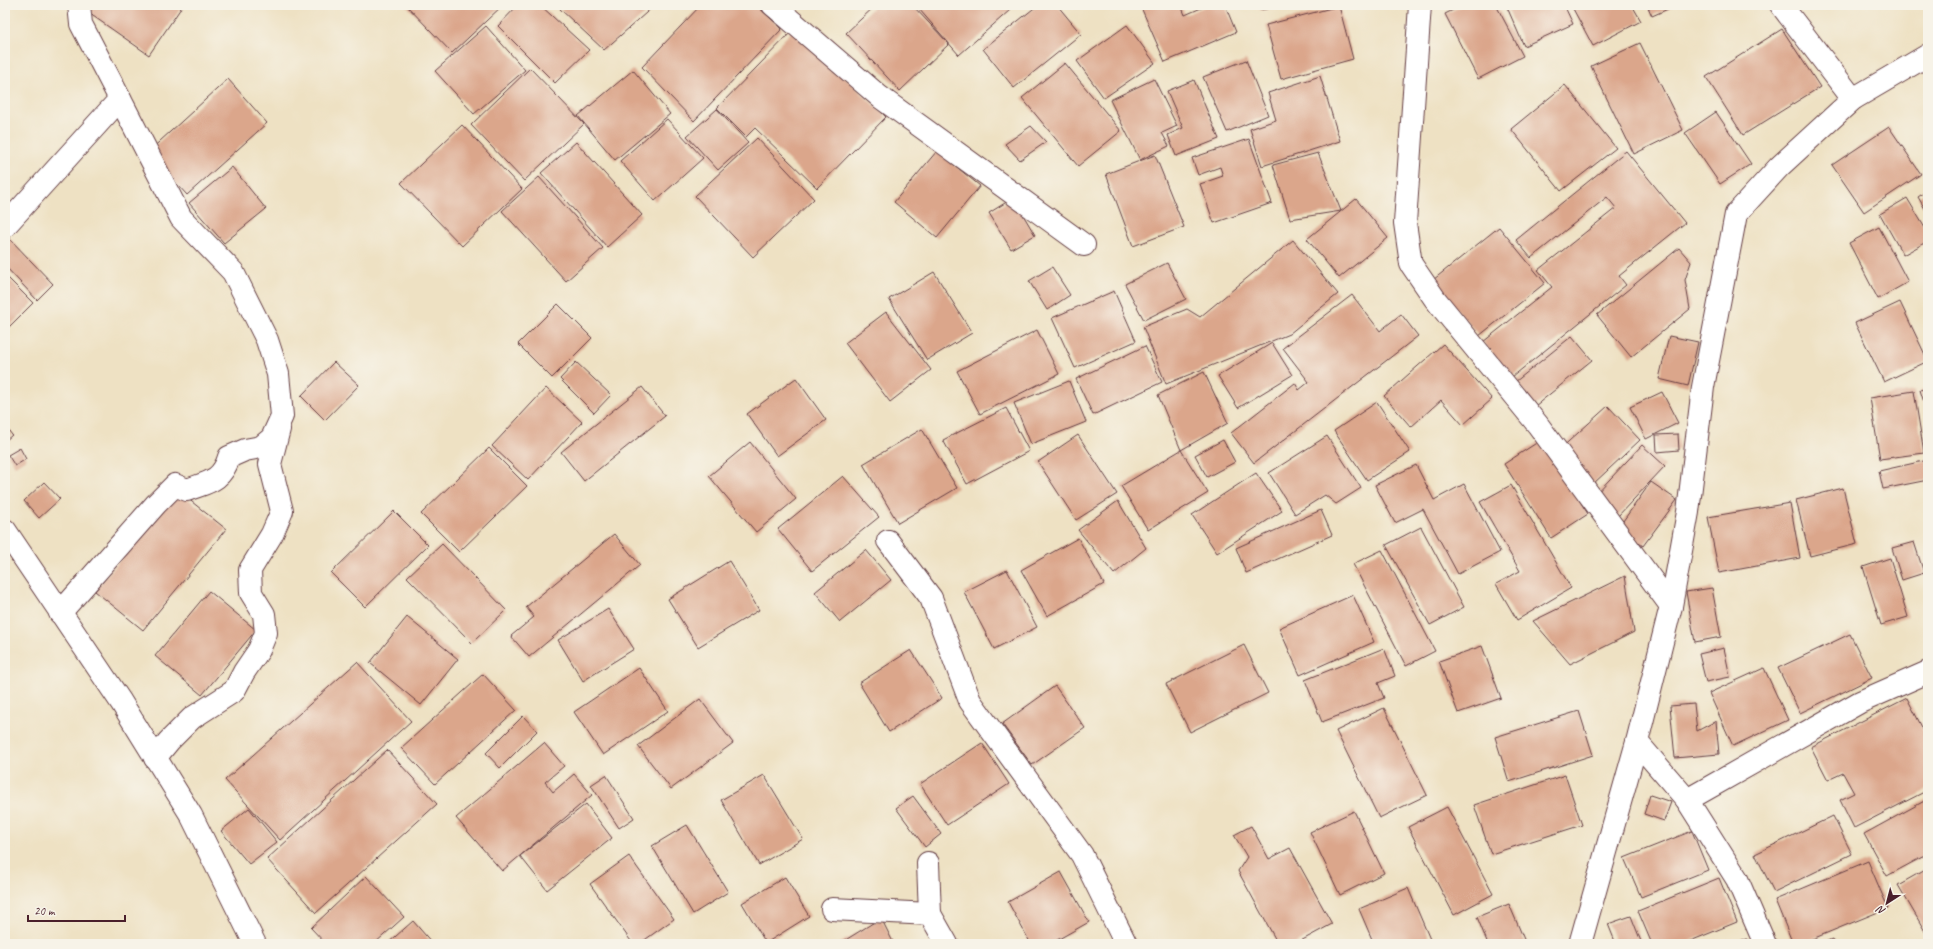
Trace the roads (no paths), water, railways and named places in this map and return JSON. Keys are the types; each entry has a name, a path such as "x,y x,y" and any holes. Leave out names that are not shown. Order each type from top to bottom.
{"street":[{"path":"79,5 81,24 181,218 233,272 267,340 278,374 282,416 270,464 282,511 272,534 250,570 251,593 264,614 266,633 259,650 244,672 234,691 192,718 169,741 155,758"},
{"path":"773,5 880,97 1084,245"},
{"path":"1420,5 1405,223 1411,264 1435,299 1538,425 1671,606"},
{"path":"1781,5 1853,99"},
{"path":"1580,944 1637,742 1671,606 1688,512 1703,387 1736,214 1779,167 1853,99 1928,55"},
{"path":"5,226 120,99"},
{"path":"60,613 156,504 175,485 187,490 212,481 225,471 230,458 245,450 261,447 272,438 282,416"},
{"path":"5,530 121,702 190,815 255,944"},
{"path":"888,541 931,598 970,701 1082,855 1126,944"},
{"path":"1687,800 1860,702 1928,672"},
{"path":"1637,742 1687,800 1737,879 1765,944"},
{"path":"928,863 930,914 947,944"},
{"path":"832,909 930,914"}]}
